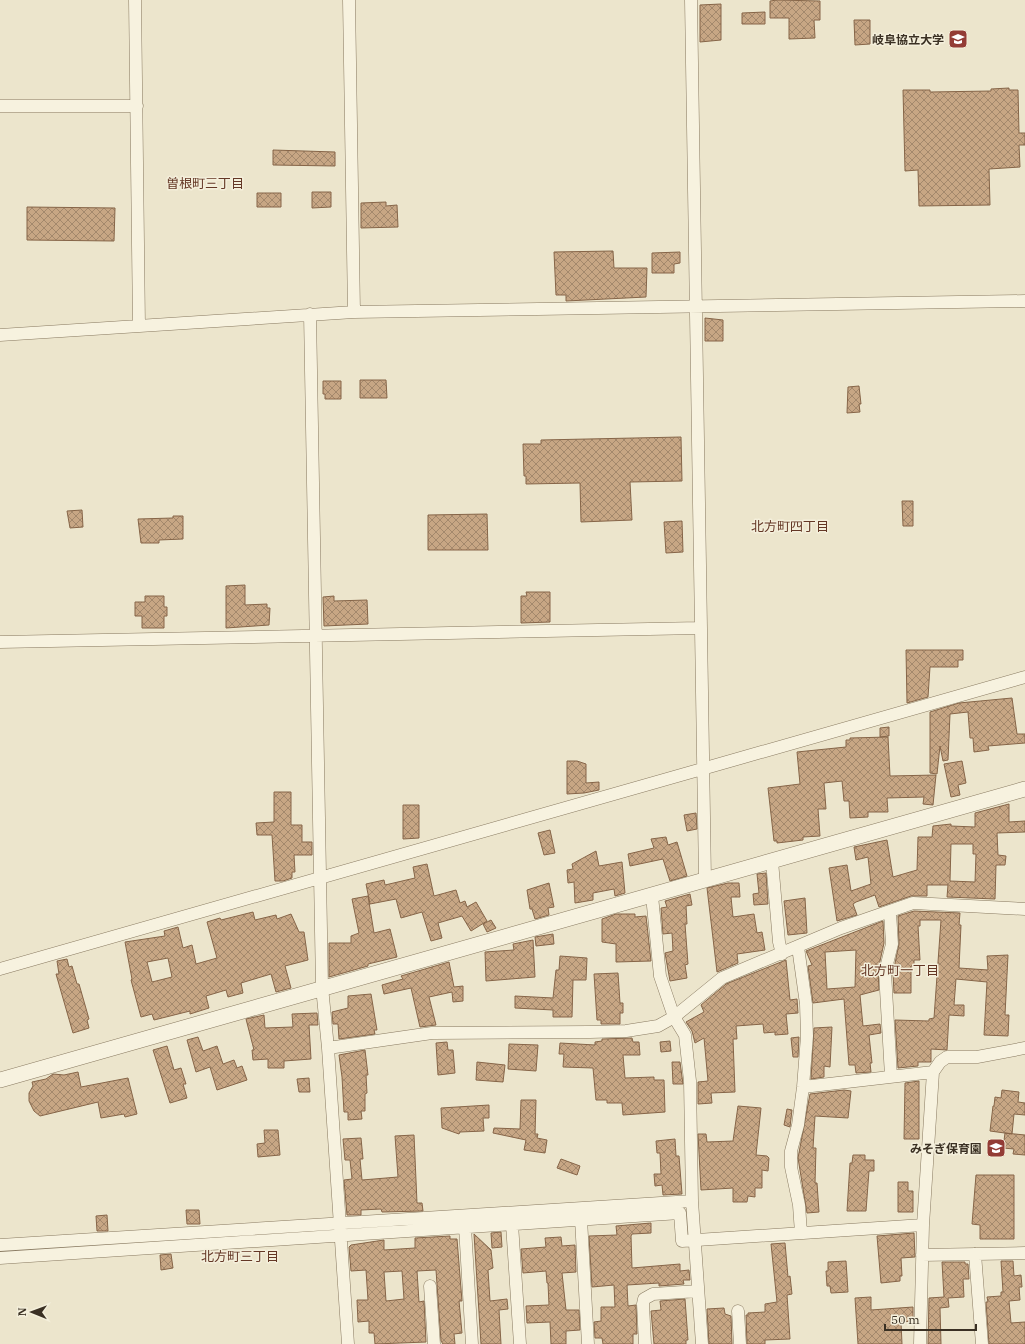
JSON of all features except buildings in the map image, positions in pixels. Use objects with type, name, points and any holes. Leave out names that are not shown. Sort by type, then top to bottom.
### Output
[{"type":"street","points":[[135,0],[138,326]]},
{"type":"street","points":[[349,0],[354,312]]},
{"type":"street","points":[[691,0],[705,880]]},
{"type":"street","points":[[0,106],[137,106]]},
{"type":"street","points":[[0,335],[354,312],[696,308],[1025,301]]},
{"type":"street","points":[[310,314],[317,635],[319,878],[322,988],[328,1048],[348,1344]]},
{"type":"street","points":[[0,642],[700,628]]},
{"type":"street","points":[[0,969],[1025,677]]},
{"type":"street","points":[[0,1080],[1025,789]]},
{"type":"street","points":[[772,861],[779,942],[782,954]]},
{"type":"street","points":[[652,896],[660,976],[674,1017],[685,1035],[690,1081],[692,1200],[702,1344]]},
{"type":"street","points":[[328,1048],[432,1033],[626,1031],[658,1026],[674,1017],[722,978],[842,928],[913,903],[1025,909]]},
{"type":"street","points":[[890,912],[892,944],[885,972],[891,1076]]},
{"type":"street","points":[[798,947],[806,1004],[807,1036],[803,1087],[798,1125],[791,1150],[791,1166],[799,1205],[801,1233]]},
{"type":"street","points":[[920,1344],[923,1225],[933,1072],[940,1062],[947,1057],[976,1057],[1025,1048]]},
{"type":"street","points":[[803,1087],[933,1072]]},
{"type":"street","points":[[0,1245],[159,1236],[692,1200]]},
{"type":"street","points":[[0,1258],[680,1213],[682,1241],[923,1225]]},
{"type":"street","points":[[581,1219],[588,1344]]},
{"type":"street","points":[[512,1224],[520,1344]]},
{"type":"street","points":[[465,1227],[472,1344]]},
{"type":"street","points":[[922,1255],[1025,1253]]},
{"type":"street","points":[[975,1254],[982,1344]]},
{"type":"street","points":[[430,1286],[434,1344]]},
{"type":"street","points":[[645,1344],[644,1299],[653,1294],[698,1291]]},
{"type":"street","points":[[738,1311],[740,1344]]},
{"type":"place","name":"岐阜協立大学","points":[[958,39]]},
{"type":"place","name":"みそぎ保育園","points":[[996,1148]]},
{"type":"district","name":"曽根町三丁目","points":[[205,183]]},
{"type":"district","name":"北方町四丁目","points":[[790,526]]},
{"type":"district","name":"北方町一丁目","points":[[900,970]]},
{"type":"district","name":"北方町三丁目","points":[[240,1256]]}]
